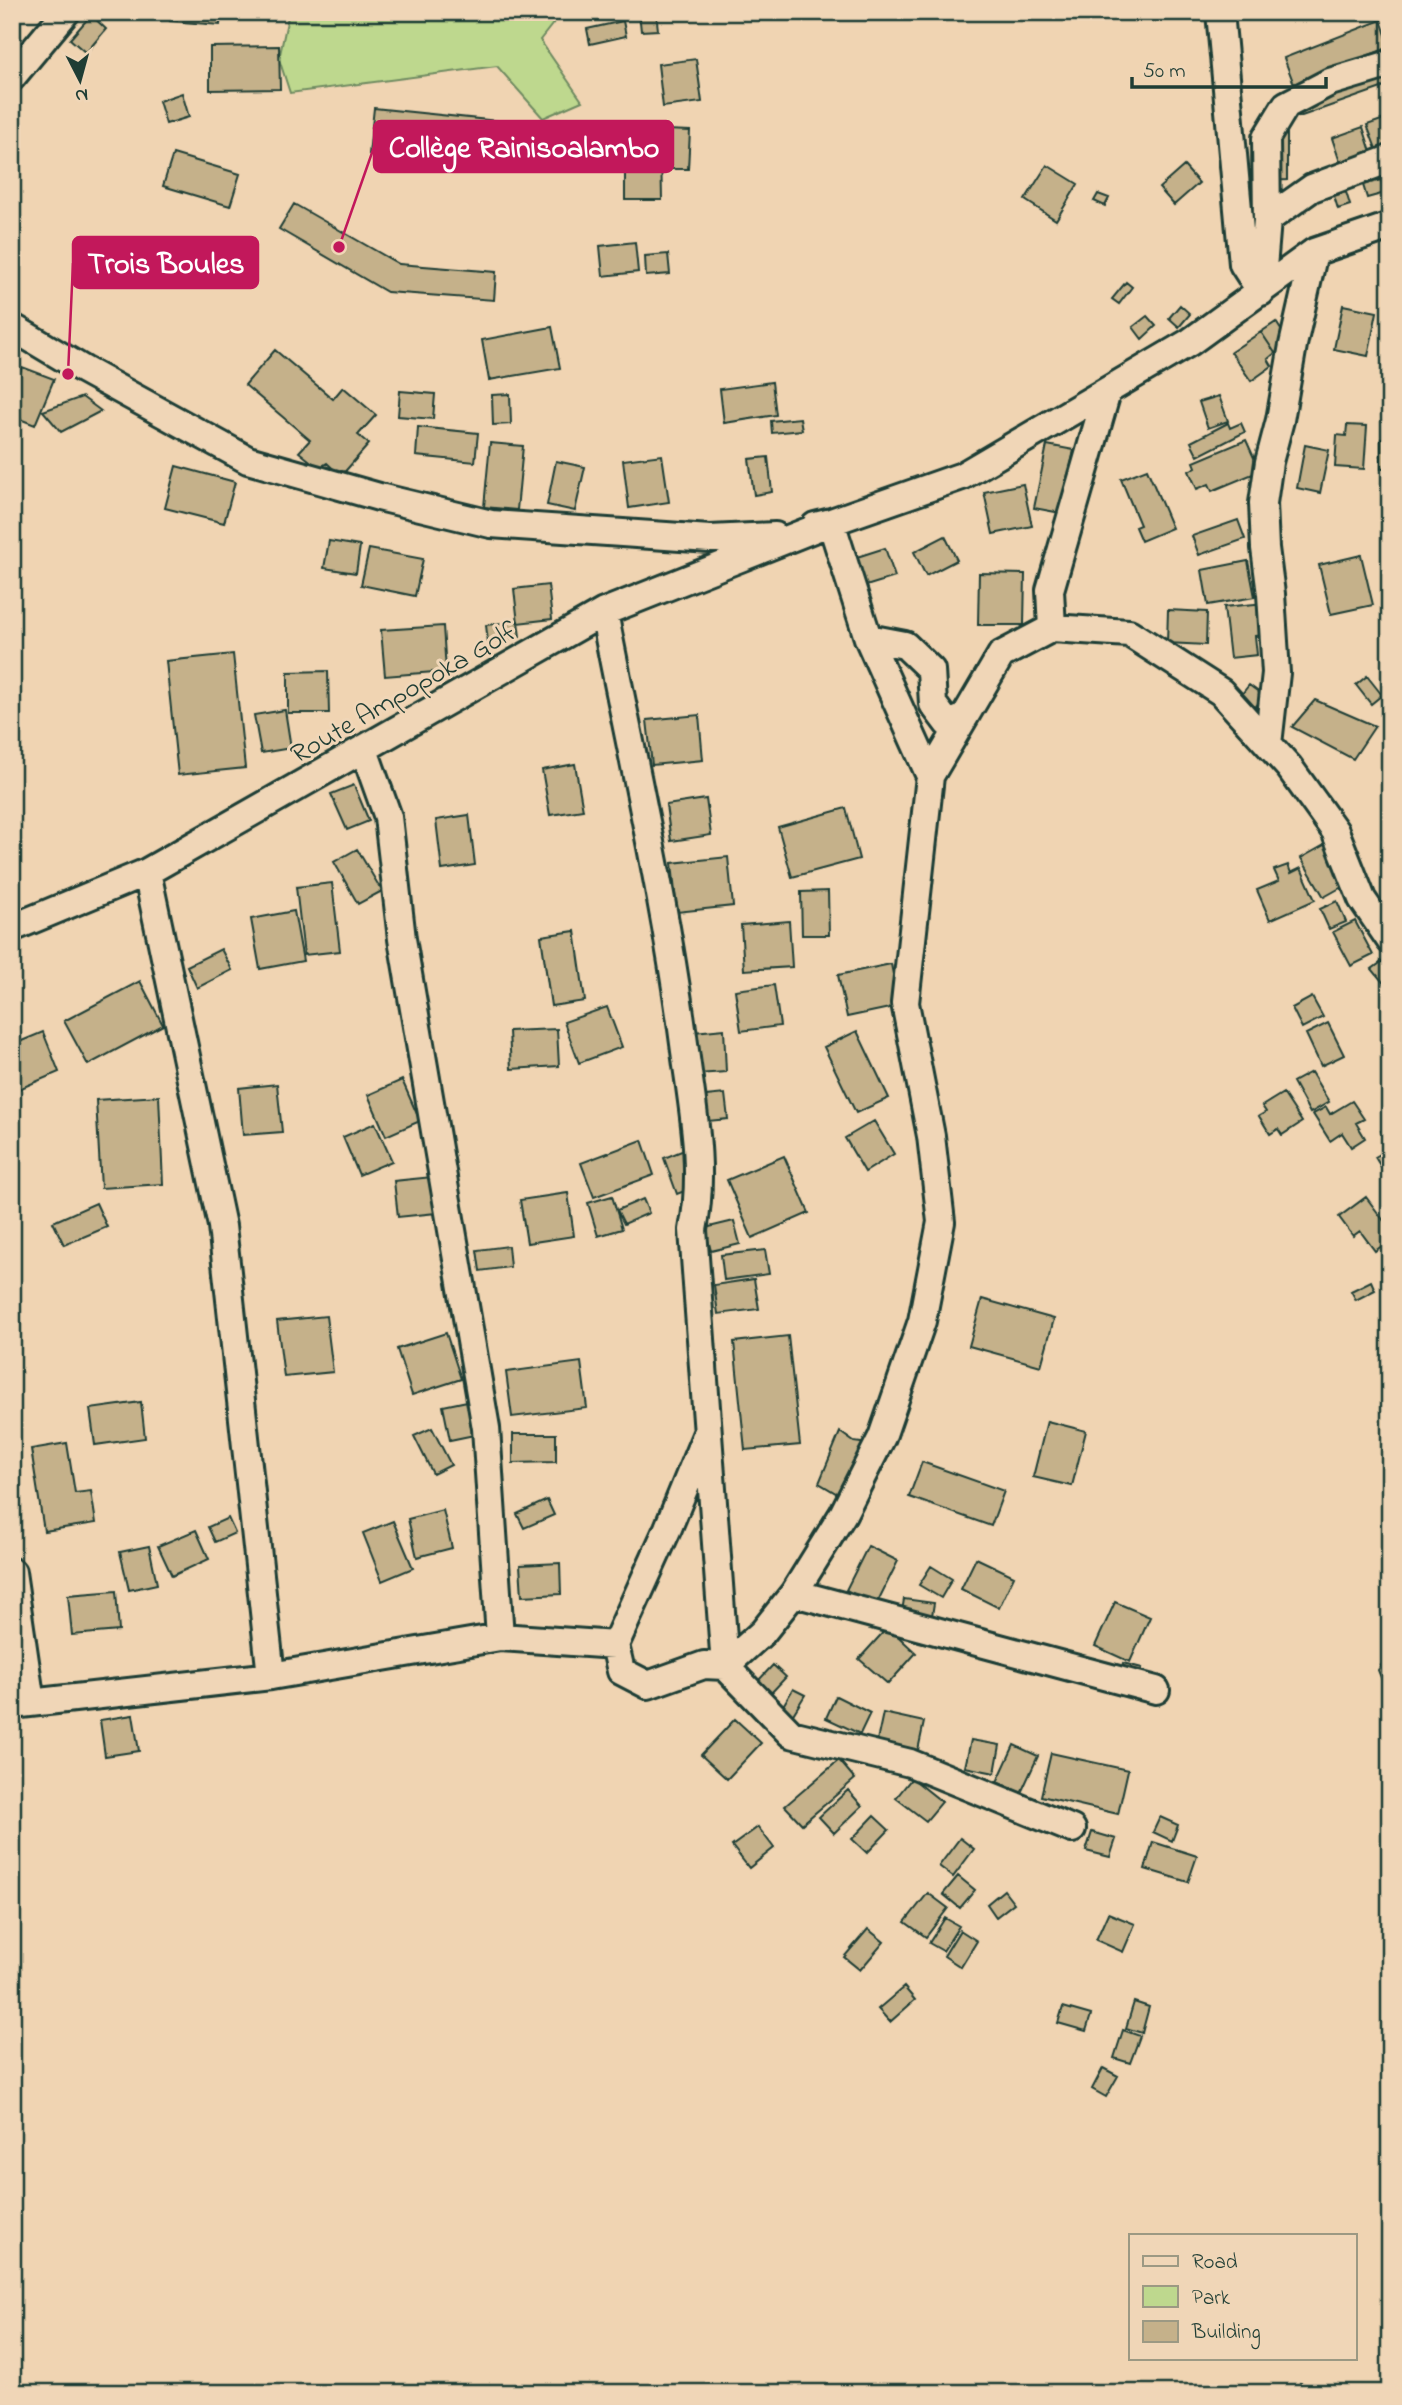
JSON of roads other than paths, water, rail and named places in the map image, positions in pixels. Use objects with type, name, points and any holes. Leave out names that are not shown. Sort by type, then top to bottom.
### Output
[{"type":"street","points":[[12,77],[66,12]]},
{"type":"street","points":[[1220,12],[1244,264],[1261,292]]},
{"type":"street","points":[[1261,292],[1267,220],[1266,138],[1286,105],[1330,82],[1390,64]]},
{"type":"street","points":[[1267,220],[1312,188],[1390,159]]},
{"type":"street","points":[[12,327],[248,460],[379,497],[491,524],[709,539],[767,538],[831,522],[962,475],[1189,342],[1314,252],[1390,226]]},
{"type":"street","points":[[1268,744],[1276,673],[1263,503],[1269,462],[1314,252]]},
{"type":"street","points":[[1052,628],[1050,590],[1107,392]]},
{"type":"street","points":[[831,522],[868,638],[930,776]]},
{"type":"street","name":"Route Ampopoka Golf","points":[[12,928],[147,872],[604,612],[831,522]]},
{"type":"street","points":[[604,612],[675,973],[699,1145],[699,1200],[693,1230],[725,1666],[792,1734],[922,1767],[1072,1829]]},
{"type":"street","points":[[707,1433],[615,1646],[621,1671],[648,1685],[704,1665],[725,1666],[763,1632],[794,1593],[843,1514],[882,1437],[922,1321],[941,1222],[931,1136],[905,1003],[930,776],[1001,655],[1052,628],[1129,633],[1221,692],[1289,767],[1335,831],[1362,899],[1390,940]]},
{"type":"street","points":[[868,638],[905,645],[931,670],[933,705],[948,724],[963,718]]},
{"type":"street","points":[[364,750],[388,817],[402,939],[486,1427],[500,1637]]},
{"type":"street","points":[[147,872],[222,1226],[271,1676]]},
{"type":"street","points":[[12,1572],[22,1704],[271,1676],[500,1637],[615,1646]]},
{"type":"street","points":[[794,1593],[1156,1690]]},
{"type":"place","name":"Collège Rainisoalambo","points":[[339,247]]},
{"type":"place","name":"Trois Boules","points":[[68,374]]}]
